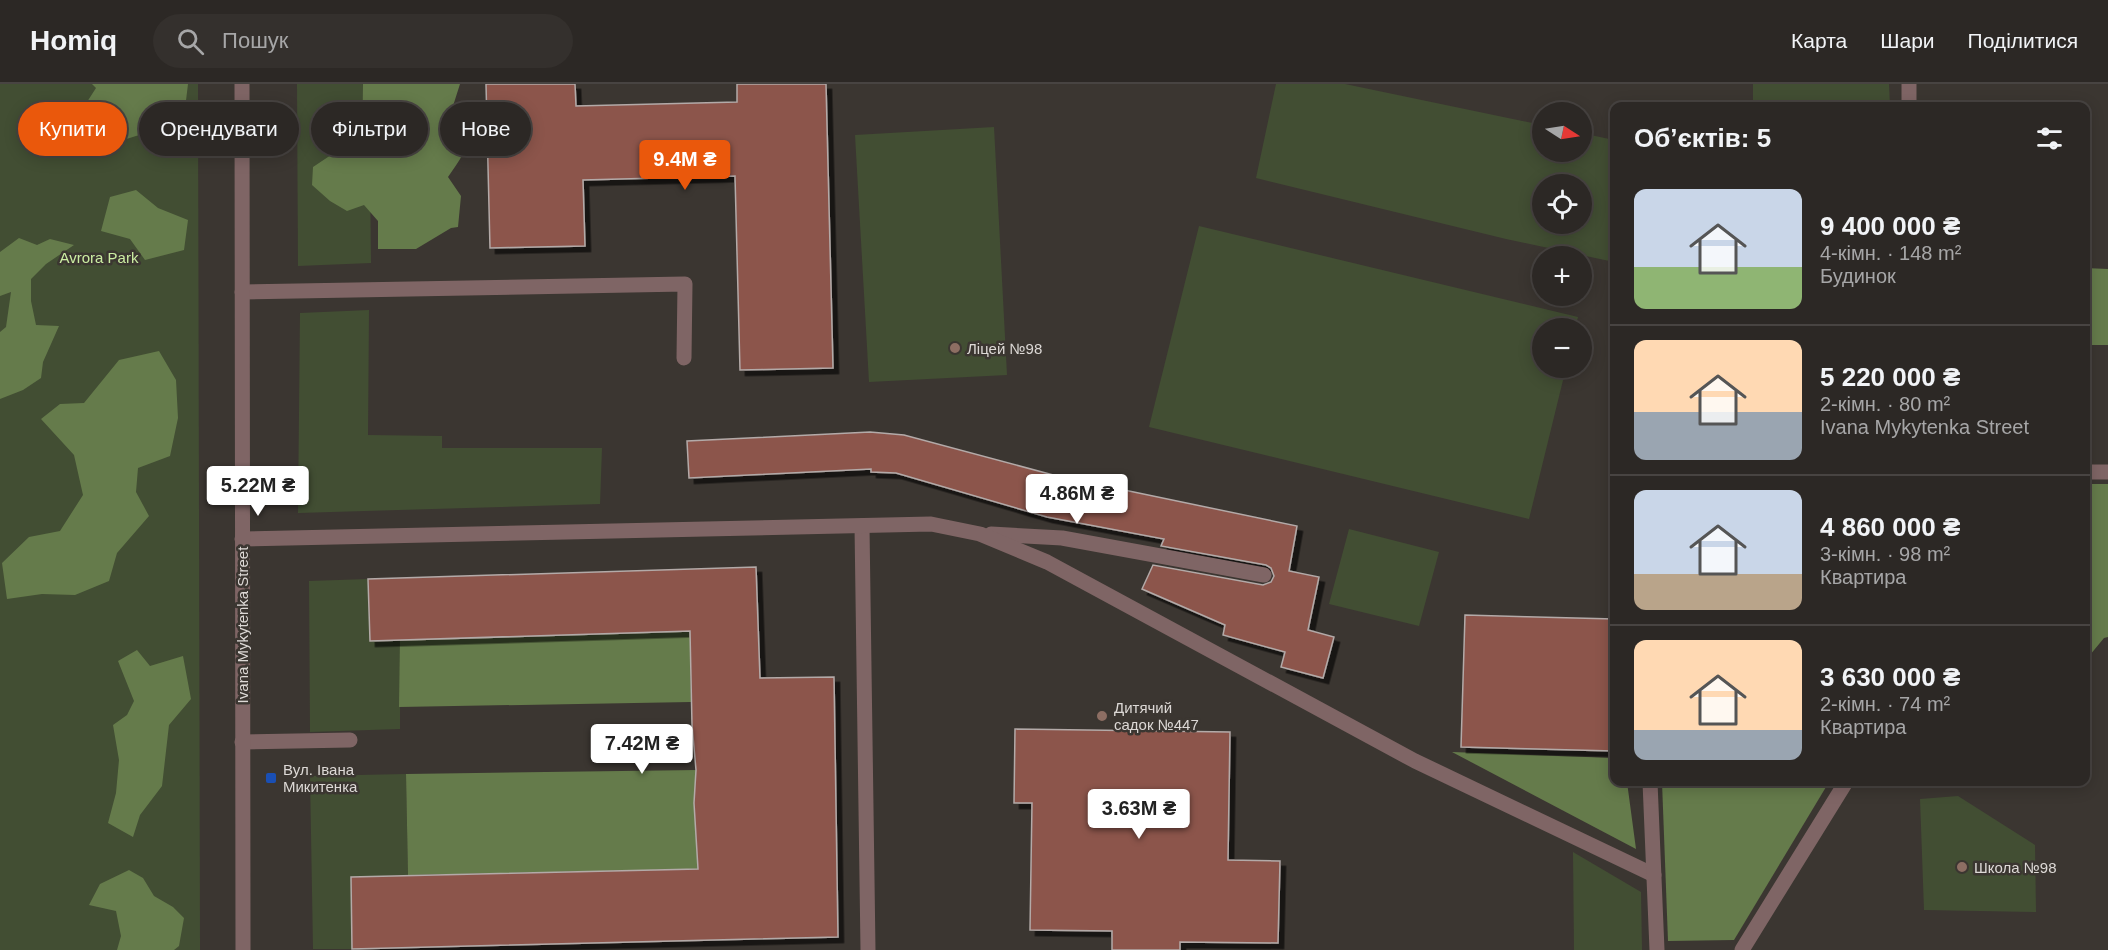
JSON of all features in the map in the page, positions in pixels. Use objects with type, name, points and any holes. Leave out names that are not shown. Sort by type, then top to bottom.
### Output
[{"type":"street","name":"Ivana Mykytenka Street","points":[[242,84],[243,950]]},
{"type":"street","points":[[1909,84],[1909,102]]},
{"type":"street","points":[[242,292],[685,284],[684,358]]},
{"type":"street","points":[[2090,472],[2108,471]]},
{"type":"street","points":[[242,539],[931,524],[980,534],[1047,562],[1415,761],[1654,875]]},
{"type":"street","points":[[862,526],[868,950]]},
{"type":"street","points":[[972,533],[1062,538],[1264,575]]},
{"type":"street","points":[[242,742],[350,740]]},
{"type":"street","points":[[1650,786],[1657,950]]},
{"type":"street","points":[[1742,950],[1844,786]]},
{"type":"green space","name":"Avrora Park","points":[[0,84],[198,84],[198,102],[139,102],[139,156],[198,156],[200,950],[0,950]]},
{"type":"green space","points":[[92,84],[188,84],[186,102],[139,102],[139,135],[127,139],[127,102],[87,102],[96,88]]},
{"type":"green space","points":[[297,84],[369,84],[369,102],[311,102],[311,156],[370,156],[371,263],[298,266],[299,102],[297,102]]},
{"type":"green space","points":[[363,84],[460,84],[454,102],[440,102],[440,156],[462,156],[448,177],[461,196],[458,227],[451,228],[416,249],[378,249],[378,221],[364,205],[347,211],[330,201],[312,185],[313,167],[330,156],[428,156],[428,102],[363,102]]},
{"type":"green space","points":[[1276,84],[1345,84],[1532,123],[1532,162],[1592,162],[1592,135],[1610,139],[1610,261],[1592,257],[1592,246],[1539,246],[1256,178]]},
{"type":"green space","points":[[1753,84],[1889,84],[1890,102],[1753,102]]},
{"type":"green space","points":[[994,127],[1007,375],[869,382],[855,135]]},
{"type":"green space","points":[[136,190],[158,208],[188,220],[184,250],[145,260],[130,239],[101,231],[110,197]]},
{"type":"green space","points":[[1199,226],[1578,317],[1532,318],[1532,378],[1564,378],[1529,519],[1149,427]]},
{"type":"green space","points":[[19,238],[37,245],[50,239],[74,245],[46,264],[31,279],[31,301],[36,325],[59,326],[43,362],[41,378],[23,390],[0,399],[0,332],[6,327],[11,292],[0,296],[0,252]]},
{"type":"green space","points":[[2090,268],[2108,269],[2108,345],[2090,345]]},
{"type":"green space","points":[[369,310],[368,435],[442,436],[442,448],[602,448],[600,504],[298,513],[300,313]]},
{"type":"green space","points":[[159,351],[176,380],[178,418],[170,456],[138,468],[136,492],[149,516],[117,553],[109,581],[75,595],[42,594],[7,599],[2,563],[29,537],[60,531],[83,495],[74,455],[41,419],[60,404],[84,403],[119,360]]},
{"type":"green space","points":[[2090,484],[2108,484],[2108,637],[2104,638],[2090,655]]},
{"type":"green space","points":[[1349,529],[1439,552],[1419,626],[1329,604]]},
{"type":"green space","points":[[368,579],[370,641],[400,639],[400,729],[310,732],[309,581]]},
{"type":"green space","points":[[690,631],[691,702],[399,707],[400,639]]},
{"type":"green space","points":[[137,650],[150,666],[183,656],[191,699],[169,725],[162,786],[140,815],[133,837],[108,823],[116,793],[119,760],[113,725],[127,715],[134,701],[118,661]]},
{"type":"green space","points":[[1452,752],[1610,758],[1610,786],[1628,786],[1636,849]]},
{"type":"green space","points":[[696,770],[698,869],[408,875],[406,774]]},
{"type":"green space","points":[[406,774],[408,875],[351,877],[352,949],[313,949],[310,776]]},
{"type":"green space","points":[[1662,786],[1827,786],[1734,940],[1668,941]]},
{"type":"green space","points":[[1958,796],[2035,845],[2036,912],[1924,910],[1920,799]]},
{"type":"green space","points":[[1573,852],[1641,892],[1642,950],[1574,950]]},
{"type":"green space","points":[[129,870],[143,878],[154,896],[173,907],[184,918],[179,946],[174,950],[117,950],[121,936],[116,911],[89,905],[100,884]]},
{"type":"building","points":[[486,84],[575,84],[576,106],[737,102],[737,84],[826,84],[833,368],[740,370],[735,176],[583,180],[585,246],[490,248],[488,156],[531,156],[531,102],[486,102]]},
{"type":"building","points":[[870,432],[904,435],[1057,476],[1297,526],[1289,571],[1319,577],[1308,630],[1334,637],[1323,678],[1281,667],[1285,652],[1223,635],[1225,625],[1142,589],[1153,565],[1263,585],[1271,582],[1274,576],[1271,568],[1266,565],[1161,546],[1164,539],[1047,517],[896,473],[871,472],[871,469],[689,478],[687,441]]},
{"type":"building","points":[[756,567],[760,678],[834,677],[838,937],[352,949],[351,877],[698,869],[690,631],[370,641],[368,579]]},
{"type":"building","points":[[1465,615],[1610,619],[1610,751],[1461,747]]},
{"type":"building","points":[[1015,729],[1230,732],[1228,860],[1280,861],[1278,943],[1180,942],[1180,950],[1112,950],[1112,931],[1030,930],[1032,803],[1014,803]]},
{"type":"place","name":"Ліцей №98","points":[[955,348]]},
{"type":"place","name":"Дитячий садок №447","points":[[1102,716]]},
{"type":"place","name":"Вул. Івана Микитенка","points":[[271,778]]},
{"type":"place","name":"Школа №98","points":[[1962,867]]}]
